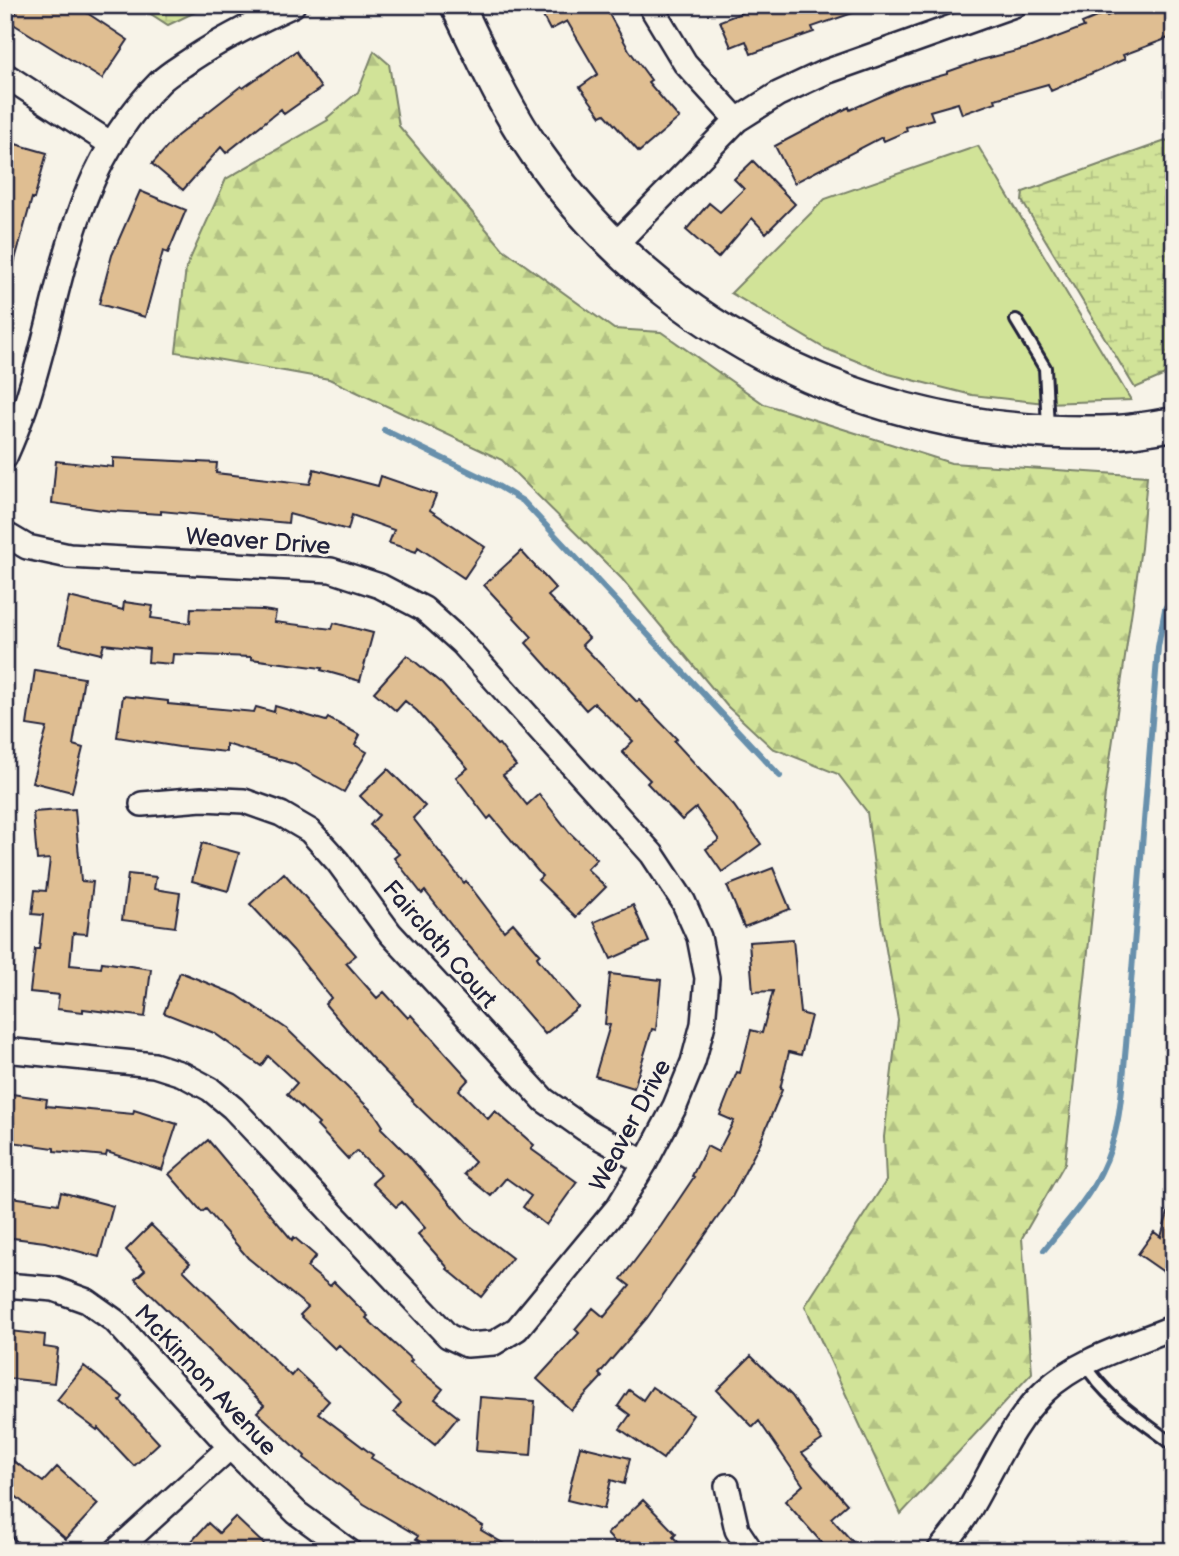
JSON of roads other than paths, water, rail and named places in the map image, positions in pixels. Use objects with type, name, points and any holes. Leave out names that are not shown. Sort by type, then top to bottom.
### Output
[{"type":"street","points":[[5,457],[25,407],[86,192],[111,144],[161,80],[243,29],[293,5]]},
{"type":"street","points":[[457,5],[507,109],[574,201],[615,245],[667,293],[724,332],[800,373],[871,401],[948,421],[1048,432],[1118,432],[1174,424]]},
{"type":"street","points":[[650,5],[685,63],[737,120]]},
{"type":"street","points":[[615,245],[737,120],[778,94],[823,73],[1014,5]]},
{"type":"street","points":[[5,75],[111,144]]},
{"type":"street","name":"Weaver Drive","points":[[5,534],[27,547],[69,556],[331,570],[380,586],[424,609],[462,643],[652,854],[683,901],[699,937],[707,978],[703,1024],[693,1062],[675,1106],[645,1163],[618,1207],[517,1329],[494,1343],[467,1345],[448,1336],[233,1108],[210,1089],[182,1074],[154,1066],[5,1050]]},
{"type":"street","name":"Faircloth Court","points":[[142,804],[202,799],[244,801],[281,814],[310,831],[338,862],[390,933],[544,1100],[585,1129],[645,1163]]},
{"type":"street","name":"McKinnon Avenue","points":[[5,1285],[54,1289],[87,1301],[115,1321],[230,1447],[297,1513],[349,1551]]},
{"type":"street","points":[[939,1551],[966,1515],[1018,1423],[1045,1391],[1085,1364],[1174,1327]]},
{"type":"street","points":[[116,1551],[230,1447]]},
{"type":"street","points":[[727,1486],[737,1530],[751,1551]]},
{"type":"lane","points":[[1016,320],[1045,368],[1048,432]]},
{"type":"lane","points":[[1085,1364],[1097,1384],[1109,1396],[1174,1445]]},
{"type":"waterway","points":[[384,430],[491,482],[523,501],[780,776]]},
{"type":"waterway","points":[[1044,1250],[1095,1183],[1108,1157],[1117,1126],[1122,1093],[1158,647],[1165,609],[1174,592]]}]
